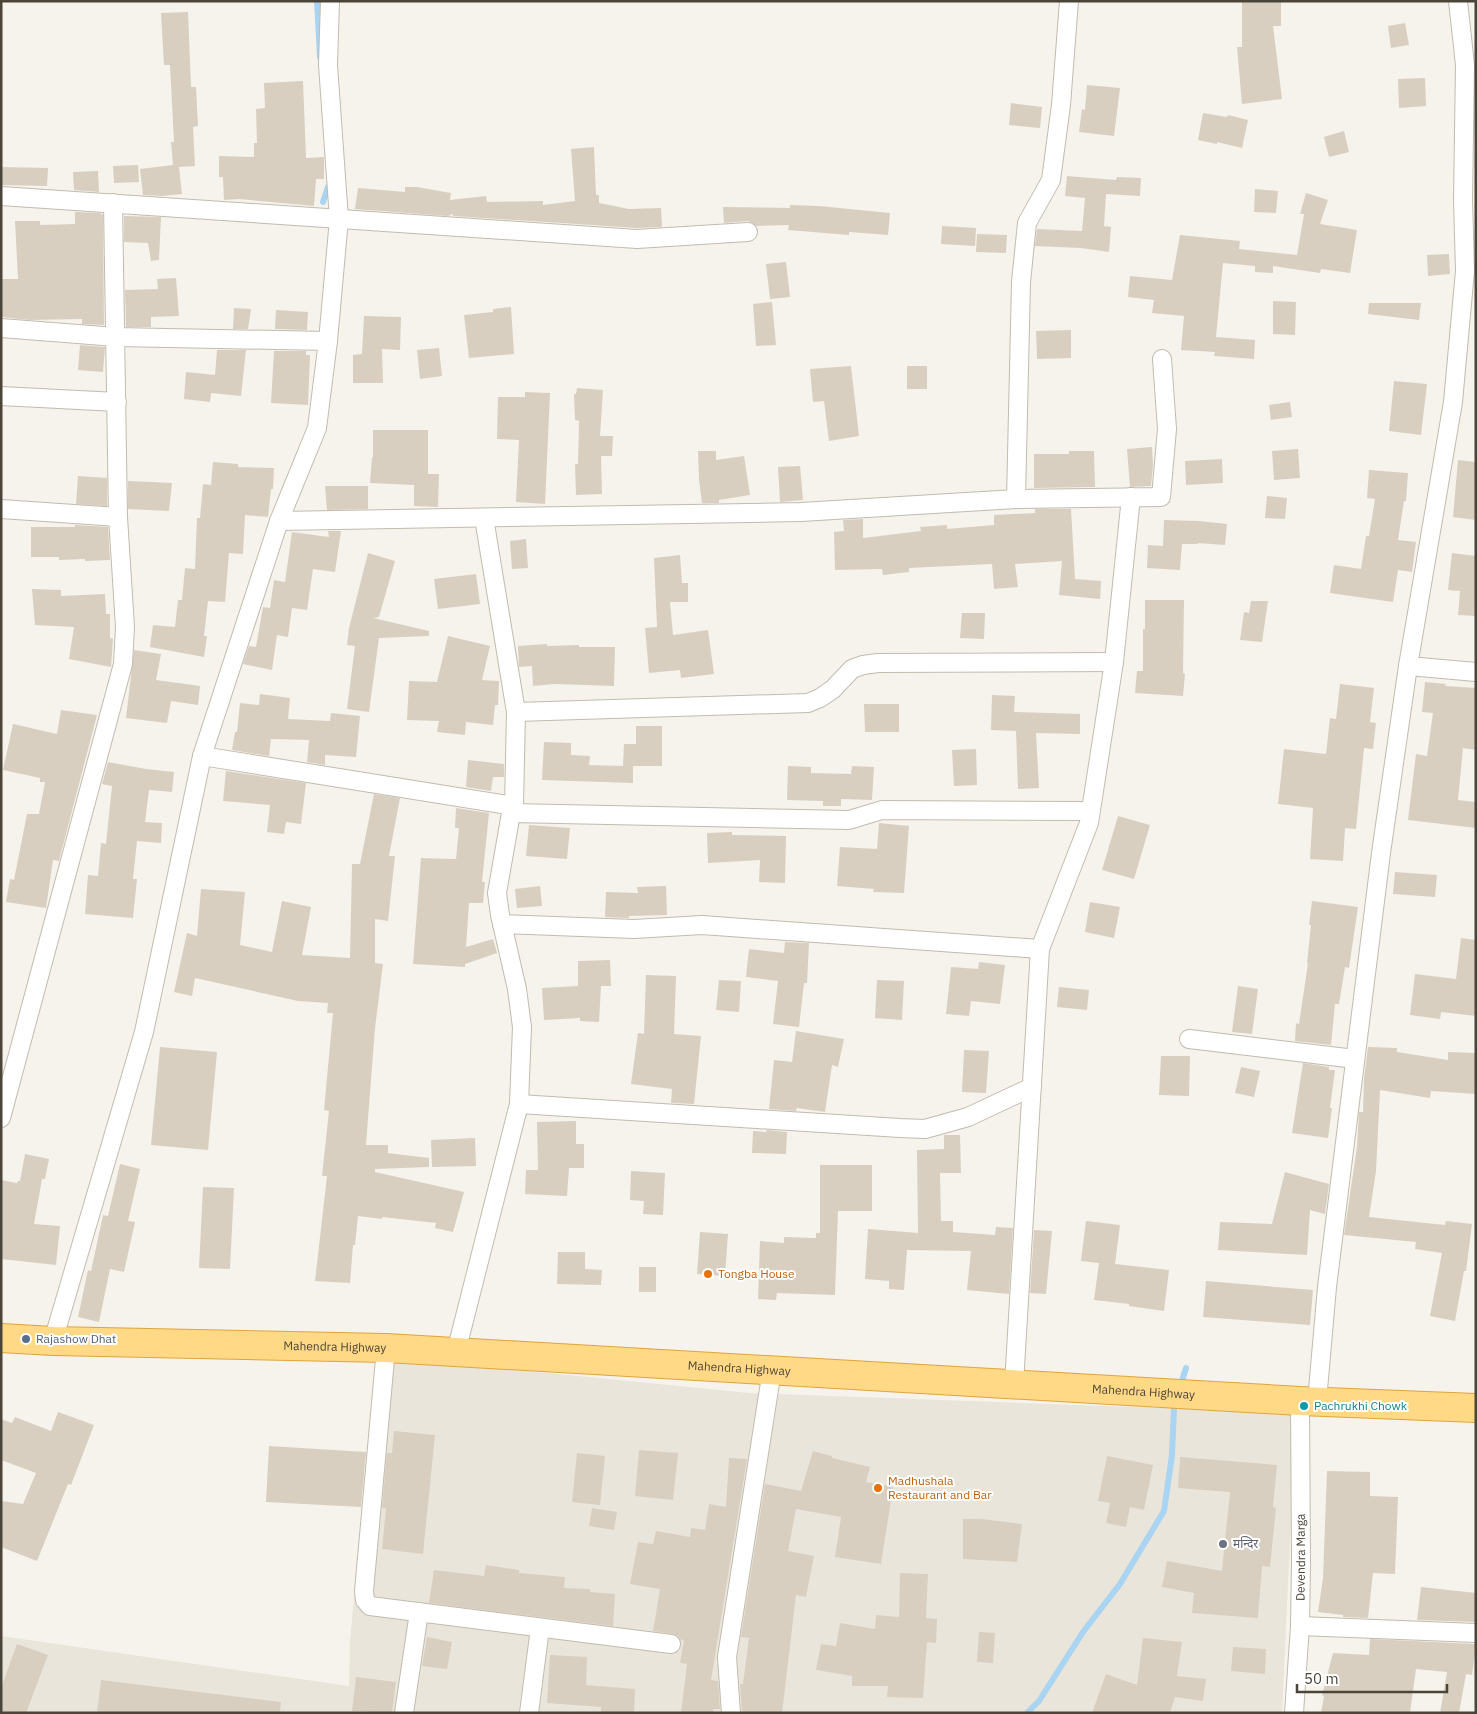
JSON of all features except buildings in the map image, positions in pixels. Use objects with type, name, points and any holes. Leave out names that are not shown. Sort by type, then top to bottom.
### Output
[{"type":"highway","name":"Mahendra Highway","points":[[1,1338],[53,1341],[386,1348],[1308,1401],[1476,1408]]},
{"type":"street","points":[[53,1341],[144,1032],[202,756],[279,521],[317,428],[322,400],[339,219],[328,65],[330,1]]},
{"type":"street","points":[[1016,499],[1021,282],[1027,223],[1051,180],[1061,105],[1069,1]]},
{"type":"street","name":"Devendra Marga","points":[[1294,1713],[1300,1626],[1308,1401],[1327,1287],[1381,853],[1408,666],[1453,402],[1470,271],[1463,200],[1464,65],[1458,1]]},
{"type":"street","points":[[1,196],[637,239],[748,232]]},
{"type":"street","points":[[1,1118],[123,664],[125,627],[118,517],[114,203]]},
{"type":"street","points":[[1,328],[116,337],[328,341]]},
{"type":"street","points":[[279,521],[801,512],[1016,499],[1160,497],[1167,429],[1162,358]]},
{"type":"street","points":[[1,396],[117,402]]},
{"type":"street","points":[[1014,1384],[1040,949],[1089,822],[1114,662],[1131,497]]},
{"type":"street","points":[[1,509],[118,517]]},
{"type":"street","points":[[456,1352],[519,1104],[522,1027],[517,989],[502,924],[498,893],[512,809],[516,712],[484,518]]},
{"type":"street","points":[[516,712],[808,703],[820,698],[833,689],[852,669],[878,663],[1114,662]]},
{"type":"street","points":[[1408,666],[1476,672]]},
{"type":"street","points":[[202,756],[512,809],[849,820],[882,810],[1090,811]]},
{"type":"street","points":[[502,924],[634,929],[702,925],[1040,949]]},
{"type":"street","points":[[1189,1040],[1355,1059]]},
{"type":"street","points":[[519,1104],[925,1129],[968,1117],[1032,1087]]},
{"type":"street","points":[[386,1348],[364,1591],[365,1600],[370,1606],[671,1644]]},
{"type":"street","points":[[731,1713],[727,1657],[772,1370]]},
{"type":"street","points":[[404,1713],[418,1612]]},
{"type":"street","points":[[1300,1626],[1476,1633]]},
{"type":"street","points":[[529,1713],[540,1628]]},
{"type":"shaded area","points":[[376,1356],[749,1393],[1296,1413],[1282,1713],[1,1713],[1,1636],[349,1686],[350,1642]]},
{"type":"waterway","points":[[317,1],[320,57]]},
{"type":"waterway","points":[[323,202],[328,187]]},
{"type":"waterway","points":[[1180,1387],[1186,1368]]},
{"type":"waterway","points":[[1027,1713],[1039,1701],[1083,1632],[1120,1584],[1164,1511],[1172,1455],[1176,1400]]},
{"type":"place","name":"Tongba House","points":[[708,1274]]},
{"type":"place","name":"Rajashow Dhat","points":[[26,1339]]},
{"type":"place","name":"Pachrukhi Chowk","points":[[1304,1406]]},
{"type":"place","name":"Madhushala Restaurant and Bar","points":[[878,1488]]},
{"type":"place","name":"मन्दिर","points":[[1223,1544]]}]
